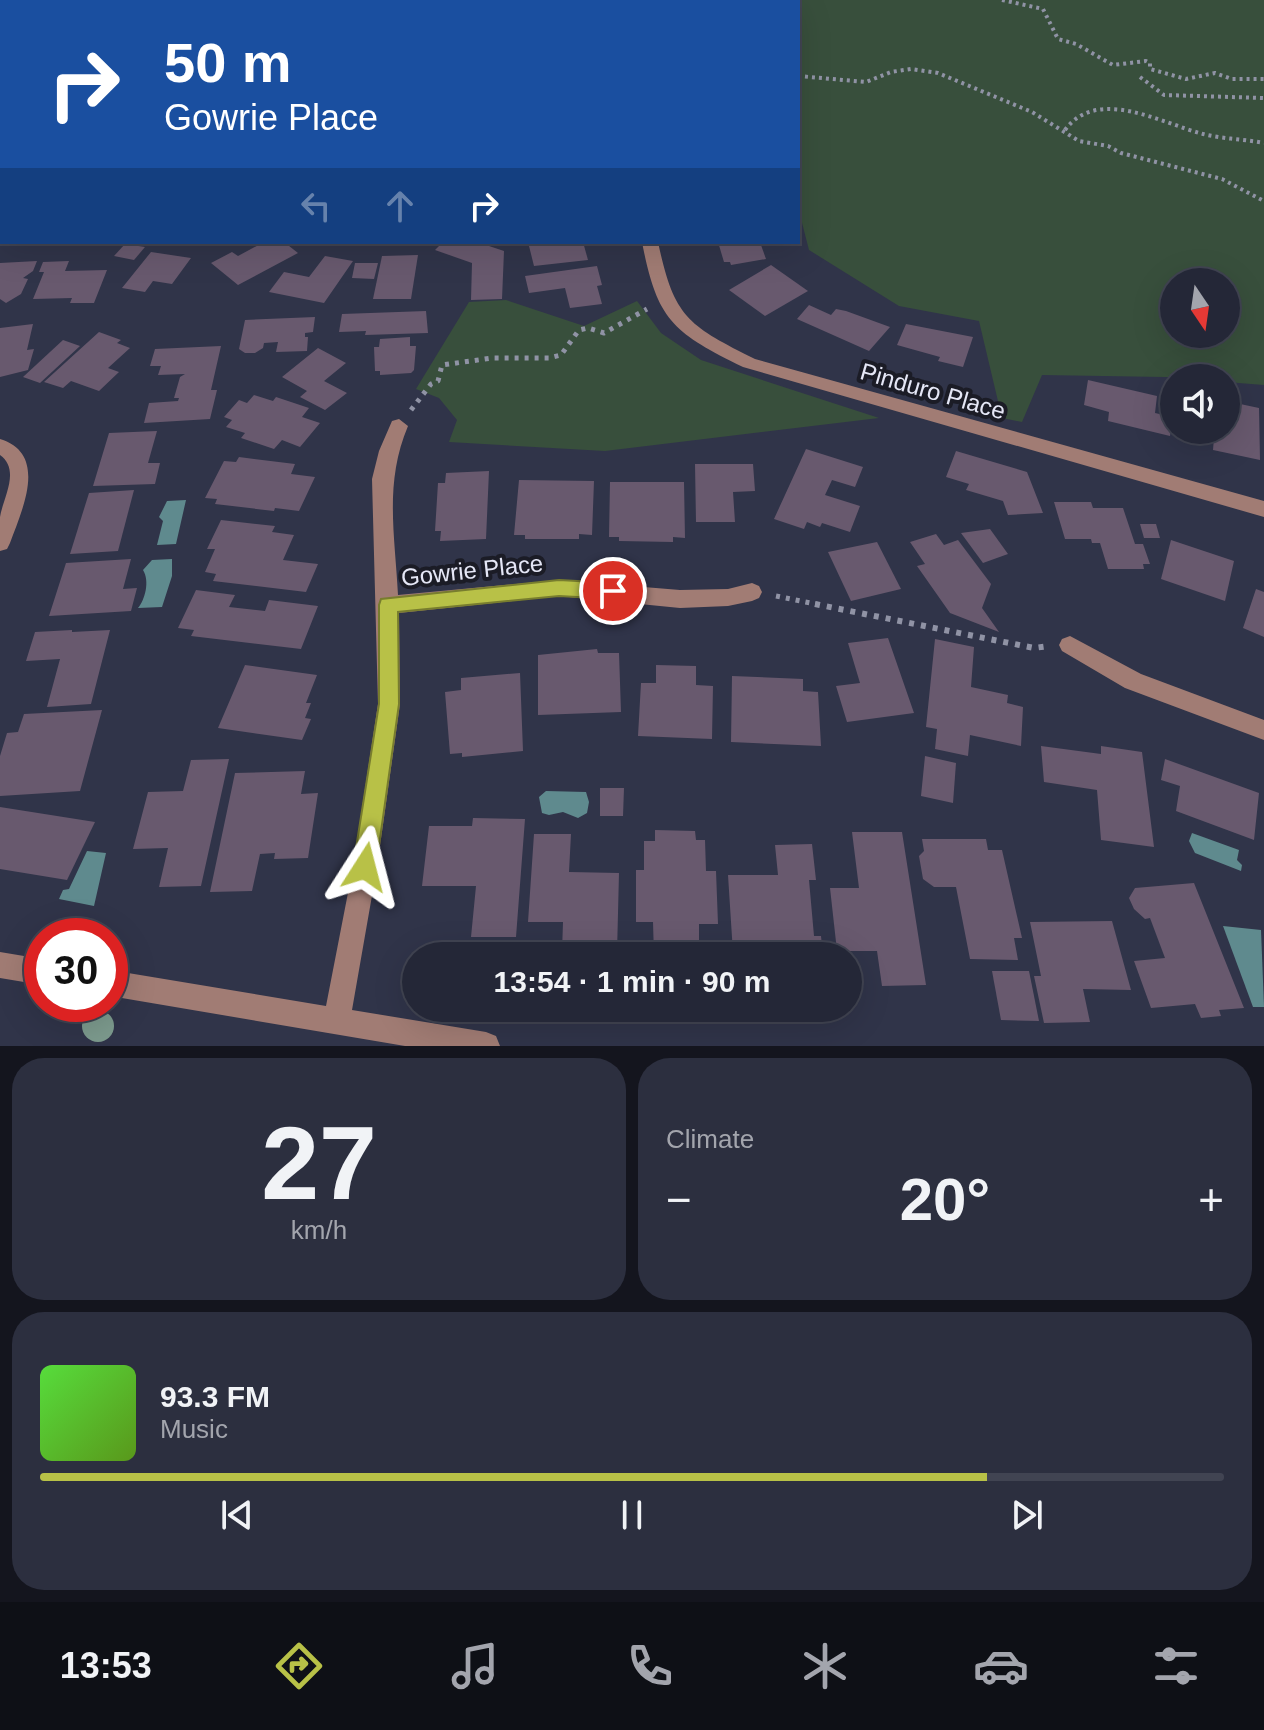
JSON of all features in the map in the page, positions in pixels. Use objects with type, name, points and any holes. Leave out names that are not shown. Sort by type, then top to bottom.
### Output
[{"type":"street","name":"Pinduro Place","points":[[650,244],[659,289],[687,326],[708,342],[749,363],[1264,509]]},
{"type":"street","points":[[336,1021],[365,867],[389,704],[382,479],[388,451],[399,426]]},
{"type":"street","points":[[0,446],[18,463],[19,484],[0,543]]},
{"type":"street","name":"Gowrie Place","points":[[388,605],[559,588],[700,601],[726,599],[752,592]]},
{"type":"street","points":[[1070,645],[1133,681],[1264,730]]},
{"type":"street","points":[[0,965],[24,969]]},
{"type":"street","points":[[128,986],[486,1046]]},
{"type":"path","points":[[1002,0],[1043,9],[1058,39],[1076,44],[1113,65],[1146,61],[1150,63],[1150,69],[1179,78],[1215,73],[1232,79],[1264,79]]},
{"type":"path","points":[[800,76],[866,82],[891,72],[911,69],[938,73],[970,84],[1065,130],[1079,141],[1108,146],[1121,153],[1222,179],[1264,201]]},
{"type":"path","points":[[1140,77],[1164,95],[1264,98]]},
{"type":"path","points":[[1065,130],[1071,119],[1110,108],[1198,133],[1264,143]]},
{"type":"path","points":[[399,426],[431,384],[438,381],[442,365],[492,358],[549,358],[561,355],[579,330],[588,328],[604,333],[665,299]]},
{"type":"path","points":[[752,592],[1034,648],[1070,645]]},
{"type":"shaded area","points":[[800,0],[1264,0],[1264,385],[1240,383],[1240,364],[1160,364],[1160,377],[1042,375],[1022,422],[1002,418],[979,321],[899,306],[809,250],[800,215]]},
{"type":"shaded area","points":[[506,300],[584,326],[637,301],[661,333],[701,360],[879,418],[605,451],[449,442],[457,420],[439,398],[416,389],[469,302]]},
{"type":"shaded area","points":[[186,500],[176,544],[157,545],[163,521],[159,517],[167,501]]},
{"type":"shaded area","points":[[172,559],[172,576],[162,607],[138,608],[146,590],[143,570],[152,560]]},
{"type":"shaded area","points":[[546,791],[586,792],[589,802],[587,813],[578,818],[563,812],[542,813],[539,797]]},
{"type":"shaded area","points":[[1192,833],[1239,850],[1237,860],[1242,865],[1241,871],[1195,853],[1189,841]]},
{"type":"shaded area","points":[[87,851],[106,853],[94,906],[59,899],[63,890],[69,889]]},
{"type":"shaded area","points":[[1223,926],[1261,930],[1264,1007],[1253,1007]]},
{"type":"building","points":[[125,244],[145,247],[134,260],[114,256]]},
{"type":"building","points":[[260,244],[287,244],[298,253],[238,285],[211,263],[232,252],[238,256]]},
{"type":"building","points":[[441,244],[483,244],[504,251],[502,299],[471,300],[472,263],[435,250]]},
{"type":"building","points":[[528,244],[584,244],[588,260],[534,266]]},
{"type":"building","points":[[719,244],[767,244],[761,245],[766,259],[731,265],[724,262]]},
{"type":"building","points":[[151,252],[191,258],[172,284],[153,281],[145,292],[122,288]]},
{"type":"building","points":[[418,255],[411,299],[373,299],[382,256]]},
{"type":"building","points":[[325,256],[353,261],[324,303],[269,292],[284,272],[309,277]]},
{"type":"building","points":[[37,261],[33,271],[23,278],[28,279],[21,294],[6,303],[0,299],[0,263]]},
{"type":"building","points":[[69,261],[65,271],[107,270],[94,303],[70,303],[72,298],[33,299],[44,272],[39,272],[43,262]]},
{"type":"building","points":[[355,263],[378,263],[374,279],[352,278]]},
{"type":"building","points":[[771,265],[808,291],[765,316],[729,290]]},
{"type":"building","points":[[597,266],[602,285],[597,286],[602,304],[570,308],[565,288],[529,293],[525,276]]},
{"type":"building","points":[[809,305],[831,315],[836,309],[846,311],[890,327],[869,351],[797,319]]},
{"type":"building","points":[[426,311],[428,333],[365,335],[366,331],[339,332],[342,314]]},
{"type":"building","points":[[315,317],[313,332],[305,333],[308,337],[307,351],[276,352],[278,342],[264,343],[263,348],[255,353],[245,353],[239,349],[245,320]]},
{"type":"building","points":[[33,324],[27,350],[34,349],[28,370],[0,377],[0,328]]},
{"type":"building","points":[[906,324],[973,337],[963,367],[897,345]]},
{"type":"building","points":[[99,332],[121,340],[117,343],[130,348],[108,368],[119,372],[99,391],[71,381],[63,388],[44,382]]},
{"type":"building","points":[[410,337],[410,346],[416,346],[414,370],[411,373],[380,375],[380,371],[375,371],[374,347],[379,347],[380,339]]},
{"type":"building","points":[[63,340],[80,346],[40,383],[23,377]]},
{"type":"building","points":[[221,346],[211,390],[217,390],[210,419],[144,423],[149,403],[178,401],[179,398],[174,398],[180,377],[185,374],[158,375],[161,366],[150,366],[155,349]]},
{"type":"building","points":[[318,348],[346,363],[324,381],[347,393],[325,410],[300,397],[307,391],[282,377]]},
{"type":"building","points":[[1088,380],[1157,396],[1155,413],[1160,414],[1160,434],[1108,421],[1109,412],[1084,405]]},
{"type":"building","points":[[254,395],[273,401],[276,397],[309,408],[302,417],[320,423],[300,447],[282,440],[274,449],[241,438],[245,433],[226,427],[232,420],[224,417],[239,400],[247,403]]},
{"type":"building","points":[[1240,404],[1259,408],[1260,460],[1213,450],[1214,444],[1240,444]]},
{"type":"building","points":[[157,431],[148,463],[160,463],[155,484],[93,486],[109,433]]},
{"type":"building","points":[[806,449],[863,467],[855,487],[832,480],[825,495],[860,506],[850,532],[822,523],[820,527],[807,522],[804,529],[774,519]]},
{"type":"building","points":[[956,451],[1027,472],[1043,513],[1008,515],[1003,501],[966,490],[969,484],[946,477]]},
{"type":"building","points":[[239,457],[295,464],[291,474],[315,477],[299,511],[215,504],[217,499],[205,498],[224,461],[236,462]]},
{"type":"building","points":[[695,464],[753,464],[755,491],[733,492],[735,522],[696,522]]},
{"type":"building","points":[[489,471],[486,539],[440,541],[441,531],[435,531],[438,483],[445,483],[446,473]]},
{"type":"building","points":[[519,480],[594,481],[592,535],[579,534],[579,539],[525,539],[525,535],[514,535]]},
{"type":"building","points":[[610,482],[684,482],[685,538],[673,537],[673,542],[619,541],[619,537],[609,537]]},
{"type":"building","points":[[134,490],[118,551],[70,554],[89,493]]},
{"type":"building","points":[[1054,502],[1091,502],[1093,508],[1123,508],[1135,544],[1143,544],[1150,564],[1143,564],[1144,569],[1108,569],[1100,543],[1092,543],[1091,539],[1065,539]]},
{"type":"building","points":[[221,520],[275,526],[272,532],[294,535],[283,560],[318,564],[306,592],[213,581],[216,574],[205,572],[215,549],[207,549]]},
{"type":"building","points":[[1140,524],[1156,524],[1160,538],[1144,538]]},
{"type":"building","points":[[990,529],[1008,554],[983,563],[961,533]]},
{"type":"building","points":[[936,534],[944,545],[958,540],[991,584],[982,608],[999,632],[950,613],[917,566],[925,564],[910,542]]},
{"type":"building","points":[[1171,540],[1234,561],[1225,601],[1161,579]]},
{"type":"building","points":[[877,542],[901,589],[851,601],[828,552]]},
{"type":"building","points":[[131,559],[123,589],[137,588],[131,611],[49,616],[66,563]]},
{"type":"building","points":[[1256,589],[1264,592],[1264,637],[1243,628]]},
{"type":"building","points":[[196,590],[235,595],[229,607],[265,611],[269,600],[318,606],[301,649],[191,636],[194,630],[178,628]]},
{"type":"building","points":[[110,630],[91,704],[47,707],[60,659],[26,661],[35,632]]},
{"type":"building","points":[[888,638],[914,713],[847,722],[836,686],[860,683],[848,643]]},
{"type":"building","points":[[935,639],[974,647],[971,687],[1008,695],[1007,703],[1023,707],[1021,746],[970,735],[968,756],[935,749],[937,729],[926,727]]},
{"type":"building","points":[[597,649],[598,653],[619,653],[621,712],[538,715],[538,655]]},
{"type":"building","points":[[245,665],[317,675],[306,703],[311,703],[305,718],[311,719],[302,740],[218,728]]},
{"type":"building","points":[[656,665],[696,666],[696,685],[713,686],[712,739],[638,736],[641,683],[656,683]]},
{"type":"building","points":[[520,673],[523,751],[462,757],[462,753],[450,754],[445,692],[461,690],[461,678]]},
{"type":"building","points":[[732,676],[803,679],[803,691],[818,692],[821,746],[731,742]]},
{"type":"building","points":[[102,710],[80,791],[0,796],[0,756],[7,733],[18,732],[24,714]]},
{"type":"building","points":[[1041,746],[1101,754],[1101,746],[1142,752],[1154,847],[1101,840],[1097,790],[1044,782]]},
{"type":"building","points":[[925,756],[956,763],[953,803],[921,796]]},
{"type":"building","points":[[229,759],[201,886],[159,887],[168,848],[133,849],[148,792],[183,791],[191,760]]},
{"type":"building","points":[[1165,759],[1259,793],[1254,840],[1176,811],[1180,786],[1161,780]]},
{"type":"building","points":[[305,771],[301,794],[318,793],[308,858],[274,859],[275,853],[260,854],[252,891],[210,892],[235,773]]},
{"type":"building","points":[[600,788],[624,788],[623,816],[600,816]]},
{"type":"building","points":[[0,807],[95,822],[67,880],[0,869]]},
{"type":"building","points":[[473,818],[525,819],[516,937],[471,937],[476,886],[422,886],[429,826],[472,826]]},
{"type":"building","points":[[655,830],[695,831],[696,840],[705,840],[706,871],[716,871],[718,924],[699,924],[699,942],[654,942],[653,922],[636,922],[636,870],[644,870],[644,841],[655,841]]},
{"type":"building","points":[[852,832],[902,832],[926,985],[882,986],[877,951],[862,951],[862,942],[836,942],[830,888],[859,888]]},
{"type":"building","points":[[534,834],[571,834],[569,872],[619,873],[617,942],[562,942],[563,922],[528,922]]},
{"type":"building","points":[[922,839],[986,839],[988,850],[1002,850],[1022,938],[1014,938],[1018,960],[970,959],[956,887],[934,887],[923,879],[919,856],[924,851]]},
{"type":"building","points":[[812,844],[816,880],[809,880],[814,936],[821,936],[822,942],[732,942],[728,875],[778,875],[775,845]]},
{"type":"building","points":[[1194,883],[1244,1008],[1219,1010],[1221,1016],[1201,1018],[1195,1004],[1151,1008],[1134,961],[1165,958],[1150,918],[1145,919],[1134,909],[1129,898],[1135,888]]},
{"type":"building","points":[[1112,921],[1131,990],[1083,989],[1090,1022],[1044,1023],[1034,976],[1041,976],[1030,922]]},
{"type":"building","points":[[992,971],[1029,971],[1039,1021],[1001,1020]]},
{"type":"route","points":[[365,867],[389,704],[388,605],[559,588],[613,591]]}]
